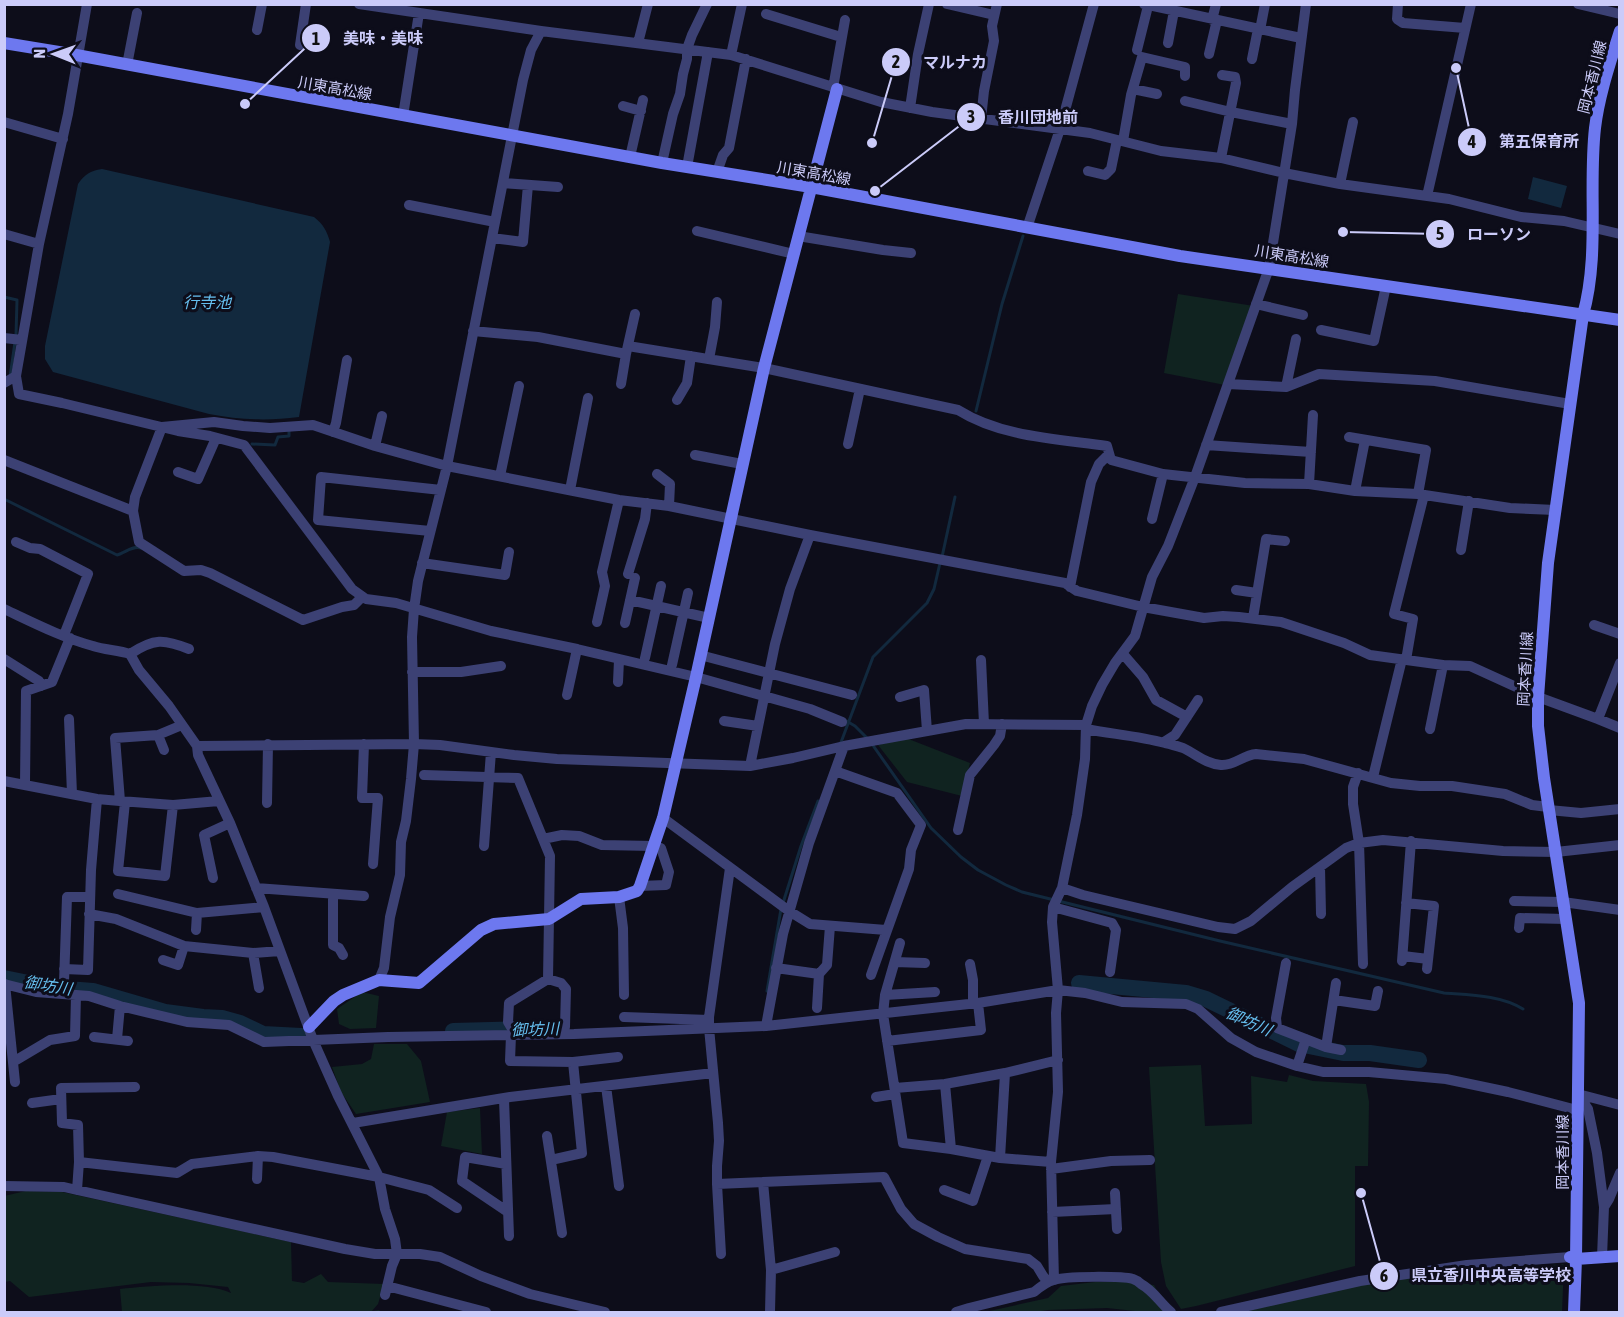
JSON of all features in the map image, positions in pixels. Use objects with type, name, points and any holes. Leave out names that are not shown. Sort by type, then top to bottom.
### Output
[{"type":"main road","name":"岡本香川線","points":[[1574,1312],[1573,1258],[1579,1003],[1540,744],[1538,697],[1548,563],[1582,315],[1587,298],[1594,227],[1595,128],[1601,90],[1620,31]]},
{"type":"main road","name":"川東高松線","points":[[4,44],[77,55],[513,136],[811,187],[1180,255],[1620,320]]},
{"type":"main road","points":[[309,1027],[334,1001],[379,980],[419,983],[481,930],[494,924],[549,919],[581,899],[619,897],[637,891],[640,886],[663,818],[764,368],[835,88]]},
{"type":"main road","points":[[1573,1258],[1620,1256]]},
{"type":"street","points":[[87,4],[63,139],[14,339],[10,379],[19,394],[244,445],[352,589],[366,599],[396,603],[491,631],[696,678],[810,709],[842,722]]},
{"type":"street","points":[[257,30],[262,4]]},
{"type":"street","points":[[300,45],[306,4]]},
{"type":"street","points":[[359,4],[541,31],[731,55],[881,102],[910,108],[1090,133],[1161,151],[1221,158],[1340,184],[1449,198],[1521,217],[1563,221],[1620,234]]},
{"type":"street","points":[[638,43],[648,4]]},
{"type":"street","points":[[662,163],[680,94],[687,50],[707,4]]},
{"type":"street","points":[[731,55],[742,4]]},
{"type":"street","points":[[910,108],[918,54],[929,4]]},
{"type":"street","points":[[947,4],[996,10],[992,26],[994,41],[981,118]]},
{"type":"street","points":[[1027,228],[1060,129],[1094,4]]},
{"type":"street","points":[[1209,54],[1216,4]]},
{"type":"street","points":[[1252,59],[1265,4]]},
{"type":"street","points":[[1051,1281],[1051,1166],[1058,1092],[1056,1013],[1058,990],[1052,922],[1053,907],[1062,888],[1077,815],[1085,759],[1086,727],[1092,706],[1102,685],[1135,636],[1152,577],[1168,546],[1195,477],[1269,268],[1292,124],[1306,4]]},
{"type":"street","points":[[1398,4],[1397,18],[1403,23],[1465,28]]},
{"type":"street","points":[[1427,196],[1471,4]]},
{"type":"street","points":[[1578,4],[1620,14]]},
{"type":"street","points":[[1137,50],[1146,5],[1301,38]]},
{"type":"street","points":[[1168,43],[1174,11]]},
{"type":"street","points":[[128,65],[137,13]]},
{"type":"street","points":[[404,116],[419,13]]},
{"type":"street","points":[[766,14],[841,36]]},
{"type":"street","points":[[835,88],[845,20]]},
{"type":"street","points":[[379,980],[384,968],[390,917],[400,875],[401,843],[406,821],[414,744],[412,672],[414,609],[422,563],[447,466],[523,80],[531,50],[541,31]]},
{"type":"street","points":[[687,167],[708,52]]},
{"type":"street","points":[[1088,171],[1105,175],[1111,169],[1142,57],[1185,67],[1185,76]]},
{"type":"street","points":[[717,172],[723,155],[729,148],[746,59]]},
{"type":"street","points":[[1221,158],[1236,83],[1235,77],[1222,75]]},
{"type":"street","points":[[1133,89],[1157,94]]},
{"type":"street","points":[[1185,101],[1292,124]]},
{"type":"street","points":[[623,106],[642,106],[630,157]]},
{"type":"street","points":[[4,122],[63,139]]},
{"type":"street","points":[[1340,184],[1353,122]]},
{"type":"street","points":[[503,183],[558,187]]},
{"type":"street","points":[[492,238],[523,242],[528,185]]},
{"type":"street","points":[[409,205],[495,222]]},
{"type":"street","points":[[697,231],[794,254]]},
{"type":"street","points":[[4,234],[39,244]]},
{"type":"street","points":[[798,236],[912,253]]},
{"type":"street","points":[[1321,330],[1374,341],[1386,286]]},
{"type":"street","points":[[709,359],[717,302]]},
{"type":"street","points":[[1256,304],[1303,315]]},
{"type":"street","points":[[621,384],[635,314]]},
{"type":"street","points":[[473,331],[691,356],[764,368],[958,410],[971,418],[1014,432],[1107,446],[1111,460],[1163,474],[1245,483],[1309,484],[1355,491],[1421,494],[1510,508],[1555,510]]},
{"type":"street","points":[[1286,387],[1296,339]]},
{"type":"street","points":[[677,400],[687,383],[691,356]]},
{"type":"street","points":[[333,432],[347,360]]},
{"type":"street","points":[[1228,384],[1286,387],[1319,374],[1435,381],[1570,404]]},
{"type":"street","points":[[500,476],[519,386]]},
{"type":"street","points":[[848,444],[860,388]]},
{"type":"street","points":[[570,490],[588,398]]},
{"type":"street","points":[[1309,484],[1313,415]]},
{"type":"street","points":[[375,446],[382,416]]},
{"type":"street","points":[[162,427],[214,422],[270,428],[313,425],[375,446],[447,466],[619,500],[669,506],[810,536],[1065,583],[1077,591],[1143,607],[1204,618],[1224,616],[1281,622],[1370,655],[1443,665],[1470,666],[1538,697],[1620,728]]},
{"type":"street","points":[[162,427],[135,497],[133,511],[139,543],[184,571],[201,570],[210,573],[303,620],[354,605],[362,597]]},
{"type":"street","points":[[1349,437],[1426,450],[1421,494],[1395,614],[1413,619],[1373,777]]},
{"type":"street","points":[[177,472],[198,478],[216,438]]},
{"type":"street","points":[[1355,491],[1365,440]]},
{"type":"street","points":[[1206,445],[1311,452]]},
{"type":"street","points":[[1070,587],[1091,482],[1098,465],[1109,454]]},
{"type":"street","points":[[695,455],[742,464]]},
{"type":"street","points":[[4,460],[133,511]]},
{"type":"street","points":[[657,474],[670,484],[669,506]]},
{"type":"street","points":[[1152,519],[1163,474]]},
{"type":"street","points":[[430,531],[318,520],[321,477],[441,490]]},
{"type":"street","points":[[597,622],[604,586],[602,572],[619,500]]},
{"type":"street","points":[[1461,550],[1468,501]]},
{"type":"street","points":[[625,623],[647,503]]},
{"type":"street","points":[[750,766],[768,672],[790,589],[810,536]]},
{"type":"street","points":[[1253,618],[1266,539],[1285,541]]},
{"type":"street","points":[[16,542],[30,548],[40,549],[88,574],[52,682],[26,691],[25,784]]},
{"type":"street","points":[[422,563],[505,575],[509,552]]},
{"type":"street","points":[[645,658],[661,586]]},
{"type":"street","points":[[1236,590],[1257,593]]},
{"type":"street","points":[[672,665],[688,593]]},
{"type":"street","points":[[630,600],[709,618]]},
{"type":"street","points":[[4,609],[67,637],[130,654],[139,670],[182,724],[197,746],[198,755],[231,824],[313,1040],[379,1177],[397,1254],[386,1290],[486,1312]]},
{"type":"street","points":[[1594,626],[1620,634]]},
{"type":"street","points":[[130,654],[142,646],[155,642],[171,642],[189,649]]},
{"type":"street","points":[[567,695],[577,649]]},
{"type":"street","points":[[1123,654],[1143,677],[1156,700],[1186,717]]},
{"type":"street","points":[[700,655],[852,695]]},
{"type":"street","points":[[4,659],[39,681],[41,686]]},
{"type":"street","points":[[618,682],[620,660]]},
{"type":"street","points":[[981,660],[984,724]]},
{"type":"street","points":[[1598,719],[1620,663]]},
{"type":"street","points":[[1430,729],[1443,665]]},
{"type":"street","points":[[412,672],[461,672],[501,666]]},
{"type":"street","points":[[900,697],[924,690],[927,731]]},
{"type":"street","points":[[1164,742],[1176,735],[1198,700]]},
{"type":"street","points":[[69,719],[72,794]]},
{"type":"street","points":[[724,721],[758,726]]},
{"type":"street","points":[[173,805],[165,876],[118,871],[122,802],[115,738],[158,735],[182,724]]},
{"type":"street","points":[[197,746],[414,744],[556,759],[750,766],[843,746],[966,724],[1086,727],[1164,742],[1215,764],[1233,763],[1248,755],[1256,754],[1304,759],[1391,783],[1452,786],[1505,794],[1532,805],[1581,813],[1620,809]]},
{"type":"street","points":[[958,830],[970,776],[1000,736],[1002,724]]},
{"type":"street","points":[[158,735],[164,750]]},
{"type":"street","points":[[267,803],[268,744]]},
{"type":"street","points":[[364,744],[362,798],[378,798],[373,864]]},
{"type":"street","points":[[766,1026],[789,911],[809,843],[843,746]]},
{"type":"street","points":[[484,846],[491,752]]},
{"type":"street","points":[[835,771],[897,793],[921,825],[911,850],[909,869],[871,975]]},
{"type":"street","points":[[1358,773],[1353,787],[1353,804],[1359,843],[1363,964]]},
{"type":"street","points":[[424,775],[518,778],[550,856],[548,979]]},
{"type":"street","points":[[4,781],[122,802],[173,805],[219,801]]},
{"type":"street","points":[[64,969],[88,970],[91,870],[98,799]]},
{"type":"street","points":[[663,818],[810,924],[886,930]]},
{"type":"street","points":[[213,878],[204,835],[231,824]]},
{"type":"street","points":[[543,839],[562,835],[579,836],[602,845],[662,848],[669,872],[666,885],[640,886]]},
{"type":"street","points":[[1062,888],[1094,898],[1235,929],[1251,921],[1292,887],[1346,848],[1359,843],[1383,840],[1411,841],[1503,851],[1556,852],[1620,845]]},
{"type":"street","points":[[1407,903],[1434,906],[1428,964],[1403,959],[1411,841]]},
{"type":"street","points":[[1320,867],[1321,914]]},
{"type":"street","points":[[721,1254],[717,1184],[719,1132],[709,1024],[730,868]]},
{"type":"street","points":[[256,888],[364,896]]},
{"type":"street","points":[[118,894],[197,913],[264,907]]},
{"type":"street","points":[[333,894],[333,945],[339,948],[343,955]]},
{"type":"street","points":[[64,982],[67,897],[90,897]]},
{"type":"street","points":[[619,897],[623,928],[624,995]]},
{"type":"street","points":[[1514,901],[1563,902],[1620,910]]},
{"type":"street","points":[[1053,907],[1112,923],[1116,930],[1110,972]]},
{"type":"street","points":[[196,930],[197,913]]},
{"type":"street","points":[[89,914],[116,919],[184,945],[253,952],[280,951]]},
{"type":"street","points":[[1520,928],[1520,918],[1566,920]]},
{"type":"street","points":[[817,1008],[819,974],[827,965],[830,926]]},
{"type":"street","points":[[900,943],[885,995],[883,1014],[903,1143],[1051,1166],[1150,1160]]},
{"type":"street","points":[[163,960],[178,964],[184,945]]},
{"type":"street","points":[[253,952],[260,988]]},
{"type":"street","points":[[895,962],[925,963]]},
{"type":"street","points":[[1286,963],[1276,1018],[1277,1028],[1326,1047],[1341,1050]]},
{"type":"street","points":[[887,1041],[981,1030],[970,964]]},
{"type":"street","points":[[776,968],[819,974]]},
{"type":"street","points":[[548,979],[561,983],[566,988],[565,1027],[511,1027],[508,1022],[509,1003],[548,979]]},
{"type":"street","points":[[1326,1047],[1336,983]]},
{"type":"street","points":[[15,1082],[5,984],[36,992],[89,996],[187,1022],[229,1025],[264,1042],[574,1034],[709,1024]]},
{"type":"street","points":[[624,1017],[766,1026],[975,1003],[1058,990],[1085,993],[1122,1002],[1186,1004],[1198,1009],[1231,1038],[1256,1052],[1297,1066],[1323,1072],[1369,1072],[1446,1079],[1577,1110]]},
{"type":"street","points":[[1334,1000],[1375,1006],[1378,991]]},
{"type":"street","points":[[885,995],[934,992]]},
{"type":"street","points":[[13,1062],[50,1040],[75,1036],[76,995]]},
{"type":"street","points":[[94,1037],[122,1040],[120,1006]]},
{"type":"street","points":[[511,1035],[510,1061],[573,1062],[618,1057]]},
{"type":"street","points":[[1297,1066],[1306,1039]]},
{"type":"street","points":[[876,1096],[1005,1073],[1058,1060]]},
{"type":"street","points":[[551,1160],[582,1152],[573,1062]]},
{"type":"street","points":[[352,1123],[576,1089],[713,1073]]},
{"type":"street","points":[[1000,1158],[1005,1073]]},
{"type":"street","points":[[945,1084],[951,1149]]},
{"type":"street","points":[[606,1086],[619,1186]]},
{"type":"street","points":[[77,1190],[80,1162],[78,1125],[62,1123],[61,1088],[135,1087]]},
{"type":"street","points":[[1578,1094],[1620,1105]]},
{"type":"street","points":[[1578,1094],[1588,1109],[1597,1153],[1604,1207],[1602,1257]]},
{"type":"street","points":[[32,1103],[61,1099]]},
{"type":"street","points":[[504,1099],[509,1236]]},
{"type":"street","points":[[547,1136],[562,1233]]},
{"type":"street","points":[[80,1162],[177,1173],[192,1164],[258,1156],[379,1177],[429,1190],[458,1208]]},
{"type":"street","points":[[257,1179],[258,1156]]},
{"type":"street","points":[[944,1191],[973,1201],[988,1156]]},
{"type":"street","points":[[506,1164],[465,1157],[462,1181],[508,1212]]},
{"type":"street","points":[[1604,1207],[1620,1173]]},
{"type":"street","points":[[717,1184],[884,1177],[901,1209],[914,1224],[965,1249],[1028,1259],[1037,1266],[1043,1276],[1051,1281]]},
{"type":"street","points":[[763,1182],[771,1270],[770,1312]]},
{"type":"street","points":[[4,1186],[64,1187],[345,1249],[375,1254],[420,1254],[440,1257],[481,1276],[530,1294],[604,1312]]},
{"type":"street","points":[[1115,1193],[1117,1229]]},
{"type":"street","points":[[1052,1212],[1116,1209]]},
{"type":"street","points":[[771,1270],[834,1252]]},
{"type":"street","points":[[1221,1312],[1360,1281],[1467,1265],[1573,1258]]},
{"type":"street","points":[[956,1312],[1034,1292],[1051,1281],[1115,1277],[1133,1279],[1154,1293],[1164,1307],[1171,1312]]},
{"type":"green space","points":[[1178,294],[1254,306],[1225,385],[1164,373]]},
{"type":"green space","points":[[906,738],[970,763],[962,796],[907,782],[878,745]]},
{"type":"green space","points":[[362,992],[379,996],[376,1028],[350,1029],[339,1024],[337,1009]]},
{"type":"green space","points":[[374,1044],[407,1044],[421,1061],[430,1102],[356,1114],[341,1092],[332,1067],[362,1064],[371,1059]]},
{"type":"green space","points":[[1201,1065],[1205,1126],[1252,1124],[1251,1076],[1287,1082],[1289,1075],[1313,1081],[1366,1084],[1369,1102],[1368,1166],[1355,1166],[1355,1266],[1181,1309],[1166,1286],[1161,1262],[1149,1067]]},
{"type":"green space","points":[[480,1108],[482,1154],[441,1146],[447,1112]]},
{"type":"green space","points":[[26,1191],[62,1192],[291,1242],[292,1281],[304,1283],[321,1274],[328,1282],[384,1284],[378,1304],[372,1311],[381,1312],[122,1312],[120,1289],[192,1286],[220,1289],[231,1293],[228,1287],[189,1283],[151,1282],[29,1297],[10,1281],[5,1282],[4,1196]]},
{"type":"green space","points":[[1564,1264],[1562,1312],[1233,1312],[1361,1284],[1473,1270]]},
{"type":"green space","points":[[1095,1282],[1154,1285],[1168,1312],[1107,1308],[985,1312],[1048,1298],[1061,1286]]},
{"type":"water","name":"行寺池","points":[[102,169],[314,217],[322,225],[330,242],[299,417],[254,419],[209,414],[53,372],[45,359],[45,346],[78,184],[88,174]]},
{"type":"water","points":[[1533,177],[1567,186],[1561,208],[1528,199]]},
{"type":"waterway","points":[[976,411],[1002,304],[1023,236]]},
{"type":"waterway","points":[[4,297],[17,300],[16,335]]},
{"type":"waterway","points":[[10,377],[15,342]]},
{"type":"waterway","points":[[252,444],[275,445],[278,437],[289,436],[289,429]]},
{"type":"waterway","points":[[942,557],[955,497]]},
{"type":"waterway","points":[[4,499],[117,555],[132,548],[141,548]]},
{"type":"waterway","points":[[840,745],[873,657],[927,603],[934,589],[940,563]]},
{"type":"waterway","points":[[843,719],[855,726],[868,739]]},
{"type":"waterway","points":[[872,744],[931,828],[978,870],[1022,892],[1444,993],[1495,998],[1523,1009]]},
{"type":"waterway","points":[[783,903],[818,801]]},
{"type":"waterway","points":[[767,991],[781,909]]},
{"type":"waterway","name":"御坊川","points":[[4,978],[53,988],[93,991],[165,1012],[222,1018],[240,1023],[263,1034],[301,1036]]},
{"type":"waterway","name":"御坊川","points":[[1079,983],[1186,993],[1206,999],[1299,1044],[1343,1053],[1370,1053],[1419,1060]]},
{"type":"waterway","name":"御坊川","points":[[453,1031],[529,1029]]},
{"type":"place","name":"第五保育所","points":[[1456,68]]},
{"type":"place","name":"美味・美味","points":[[245,104]]},
{"type":"place","name":"マルナカ","points":[[872,143]]},
{"type":"place","name":"香川団地前","points":[[875,191]]},
{"type":"place","name":"ローソン","points":[[1343,232]]},
{"type":"place","name":"県立香川中央高等学校","points":[[1361,1193]]}]
